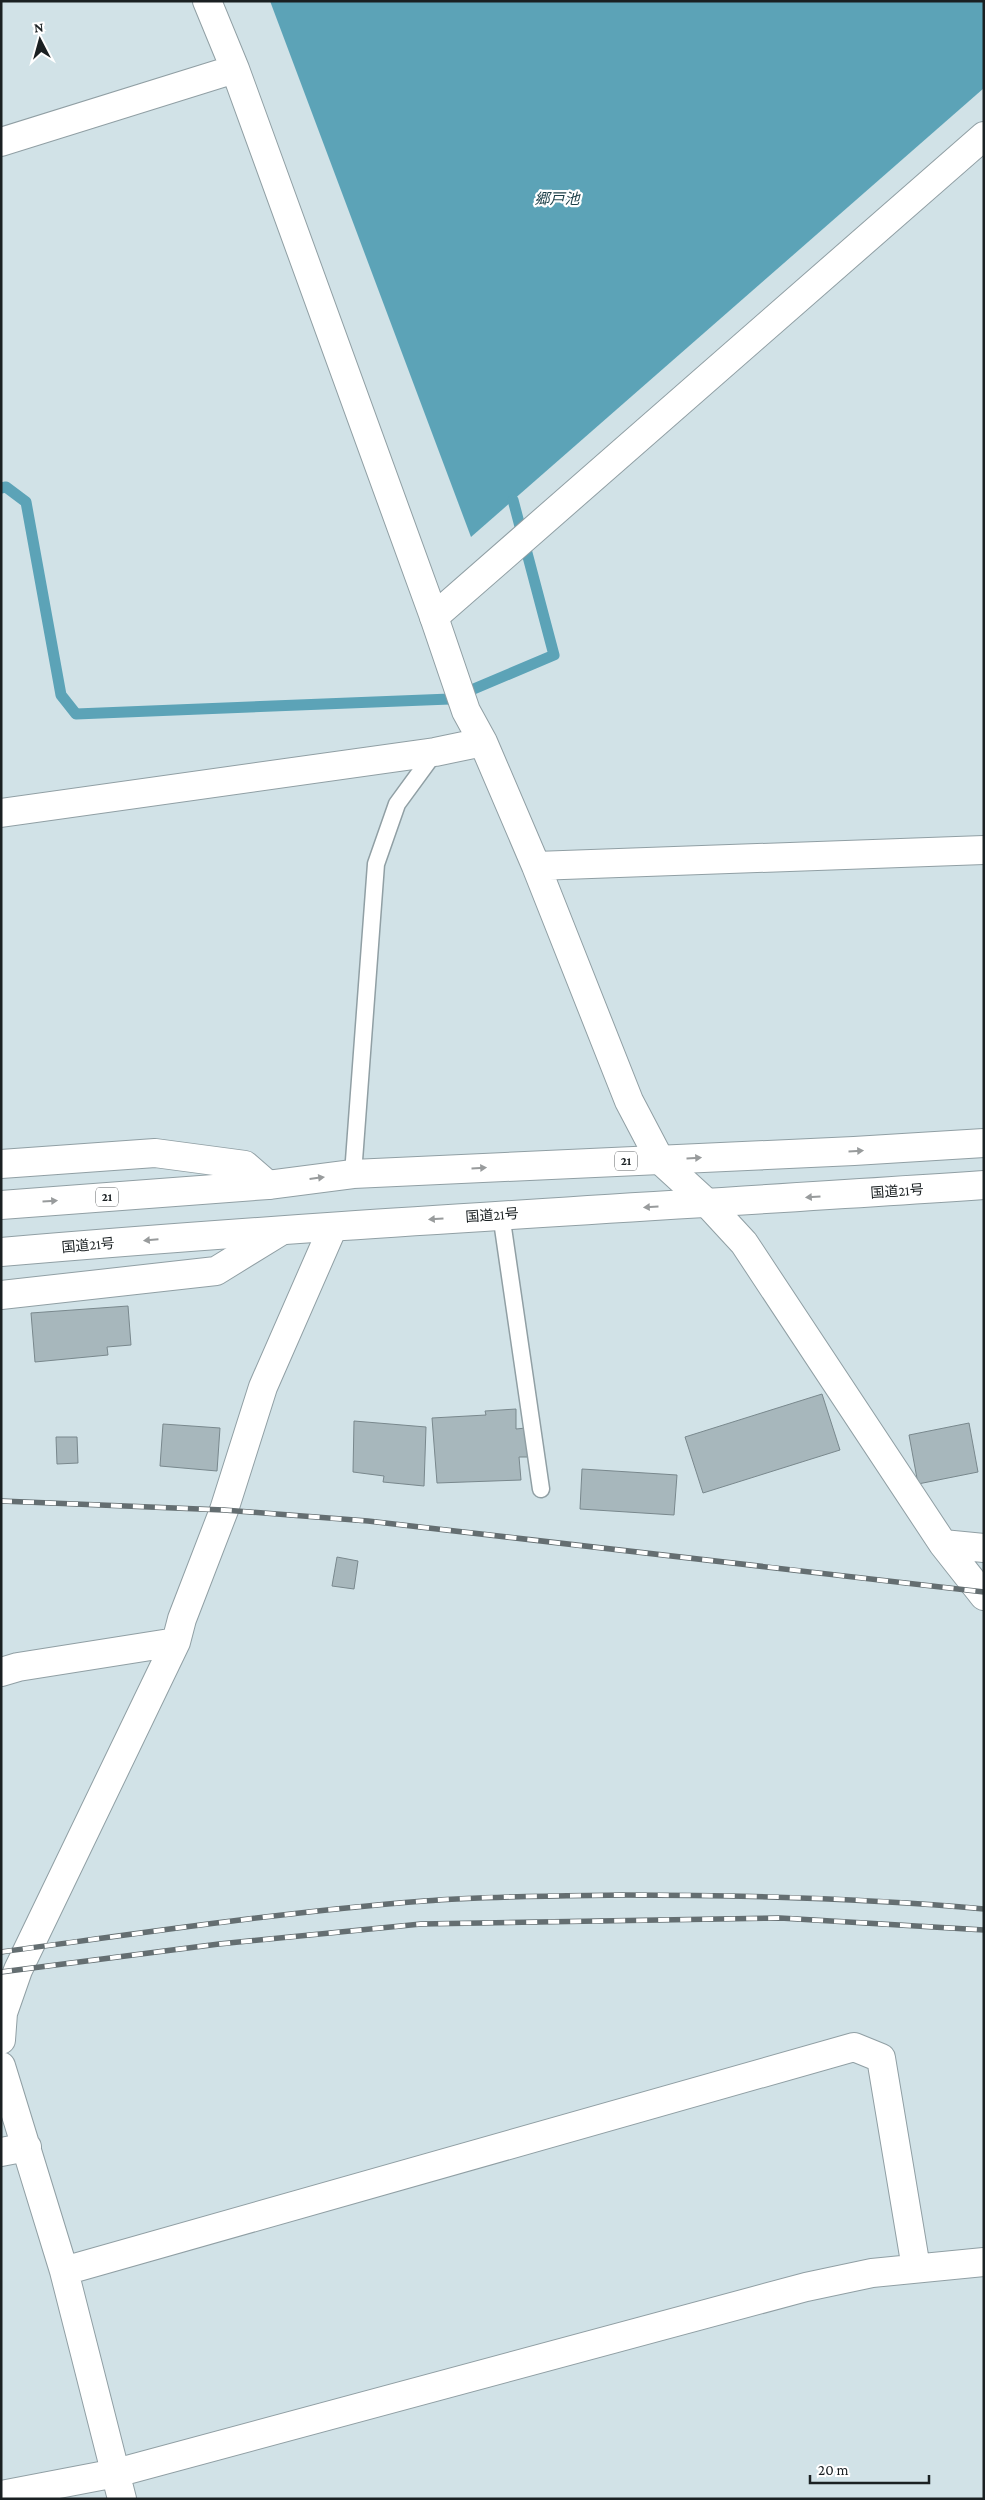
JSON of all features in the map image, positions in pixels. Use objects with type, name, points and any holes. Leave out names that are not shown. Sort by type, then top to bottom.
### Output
[{"type":"main road","points":[[207,1],[235,69],[434,616],[466,711],[483,742],[536,866],[629,1101],[660,1160],[708,1204],[744,1243],[943,1544],[984,1596]]},
{"type":"main road","points":[[1,142],[235,69]]},
{"type":"main road","points":[[434,616],[984,136]]},
{"type":"main road","points":[[1,813],[434,752],[483,742]]},
{"type":"main road","points":[[536,866],[984,850]]},
{"type":"main road","name":"21","points":[[1,1205],[213,1189],[353,1174],[984,1143]]},
{"type":"main road","points":[[1,1164],[155,1154],[245,1165],[268,1184]]},
{"type":"main road","name":"国道21号","points":[[1,1252],[199,1235],[282,1231],[501,1214],[708,1204],[984,1186]]},
{"type":"main road","points":[[1,2040],[3,2013],[18,1970],[176,1642],[182,1619],[224,1510],[263,1387],[333,1227]]},
{"type":"main road","points":[[1,1295],[216,1271],[282,1231]]},
{"type":"main road","points":[[943,1544],[984,1548]]},
{"type":"main road","points":[[1,1672],[18,1667],[176,1642]]},
{"type":"main road","points":[[64,2271],[854,2048],[881,2058],[916,2268]]},
{"type":"main road","points":[[1,2066],[14,2150],[64,2271],[119,2486]]},
{"type":"main road","points":[[1,2495],[119,2486],[806,2286],[872,2273],[984,2262]]},
{"type":"lane","points":[[353,1174],[376,864],[397,804],[434,752]]},
{"type":"lane","points":[[501,1214],[541,1489]]},
{"type":"water","name":"郷戸池","points":[[270,1],[984,1],[984,88],[471,537]]},
{"type":"building","points":[[128,1306],[131,1345],[107,1347],[108,1355],[35,1362],[31,1313]]},
{"type":"building","points":[[822,1394],[840,1450],[703,1493],[685,1437]]},
{"type":"building","points":[[516,1409],[516,1429],[526,1428],[528,1457],[519,1457],[521,1480],[437,1483],[432,1418],[486,1415],[485,1411]]},
{"type":"building","points":[[354,1421],[426,1427],[424,1486],[383,1482],[384,1476],[353,1472]]},
{"type":"building","points":[[969,1423],[978,1472],[918,1484],[909,1435]]},
{"type":"building","points":[[163,1424],[220,1428],[217,1471],[160,1466]]},
{"type":"building","points":[[56,1437],[77,1437],[78,1463],[57,1464]]},
{"type":"building","points":[[582,1469],[677,1475],[674,1515],[580,1509]]},
{"type":"building","points":[[337,1557],[358,1561],[354,1589],[332,1586]]},
{"type":"waterway","points":[[1,488],[6,487],[26,502],[61,695],[76,714],[450,699],[554,655],[513,500]]},
{"type":"railway","points":[[1,1501],[224,1510],[368,1521],[984,1592]]},
{"type":"railway","points":[[1,1952],[265,1917],[424,1901],[474,1898],[622,1895],[713,1896],[894,1902],[984,1909]]},
{"type":"railway","points":[[1,1972],[219,1944],[421,1924],[780,1918],[984,1930]]}]
